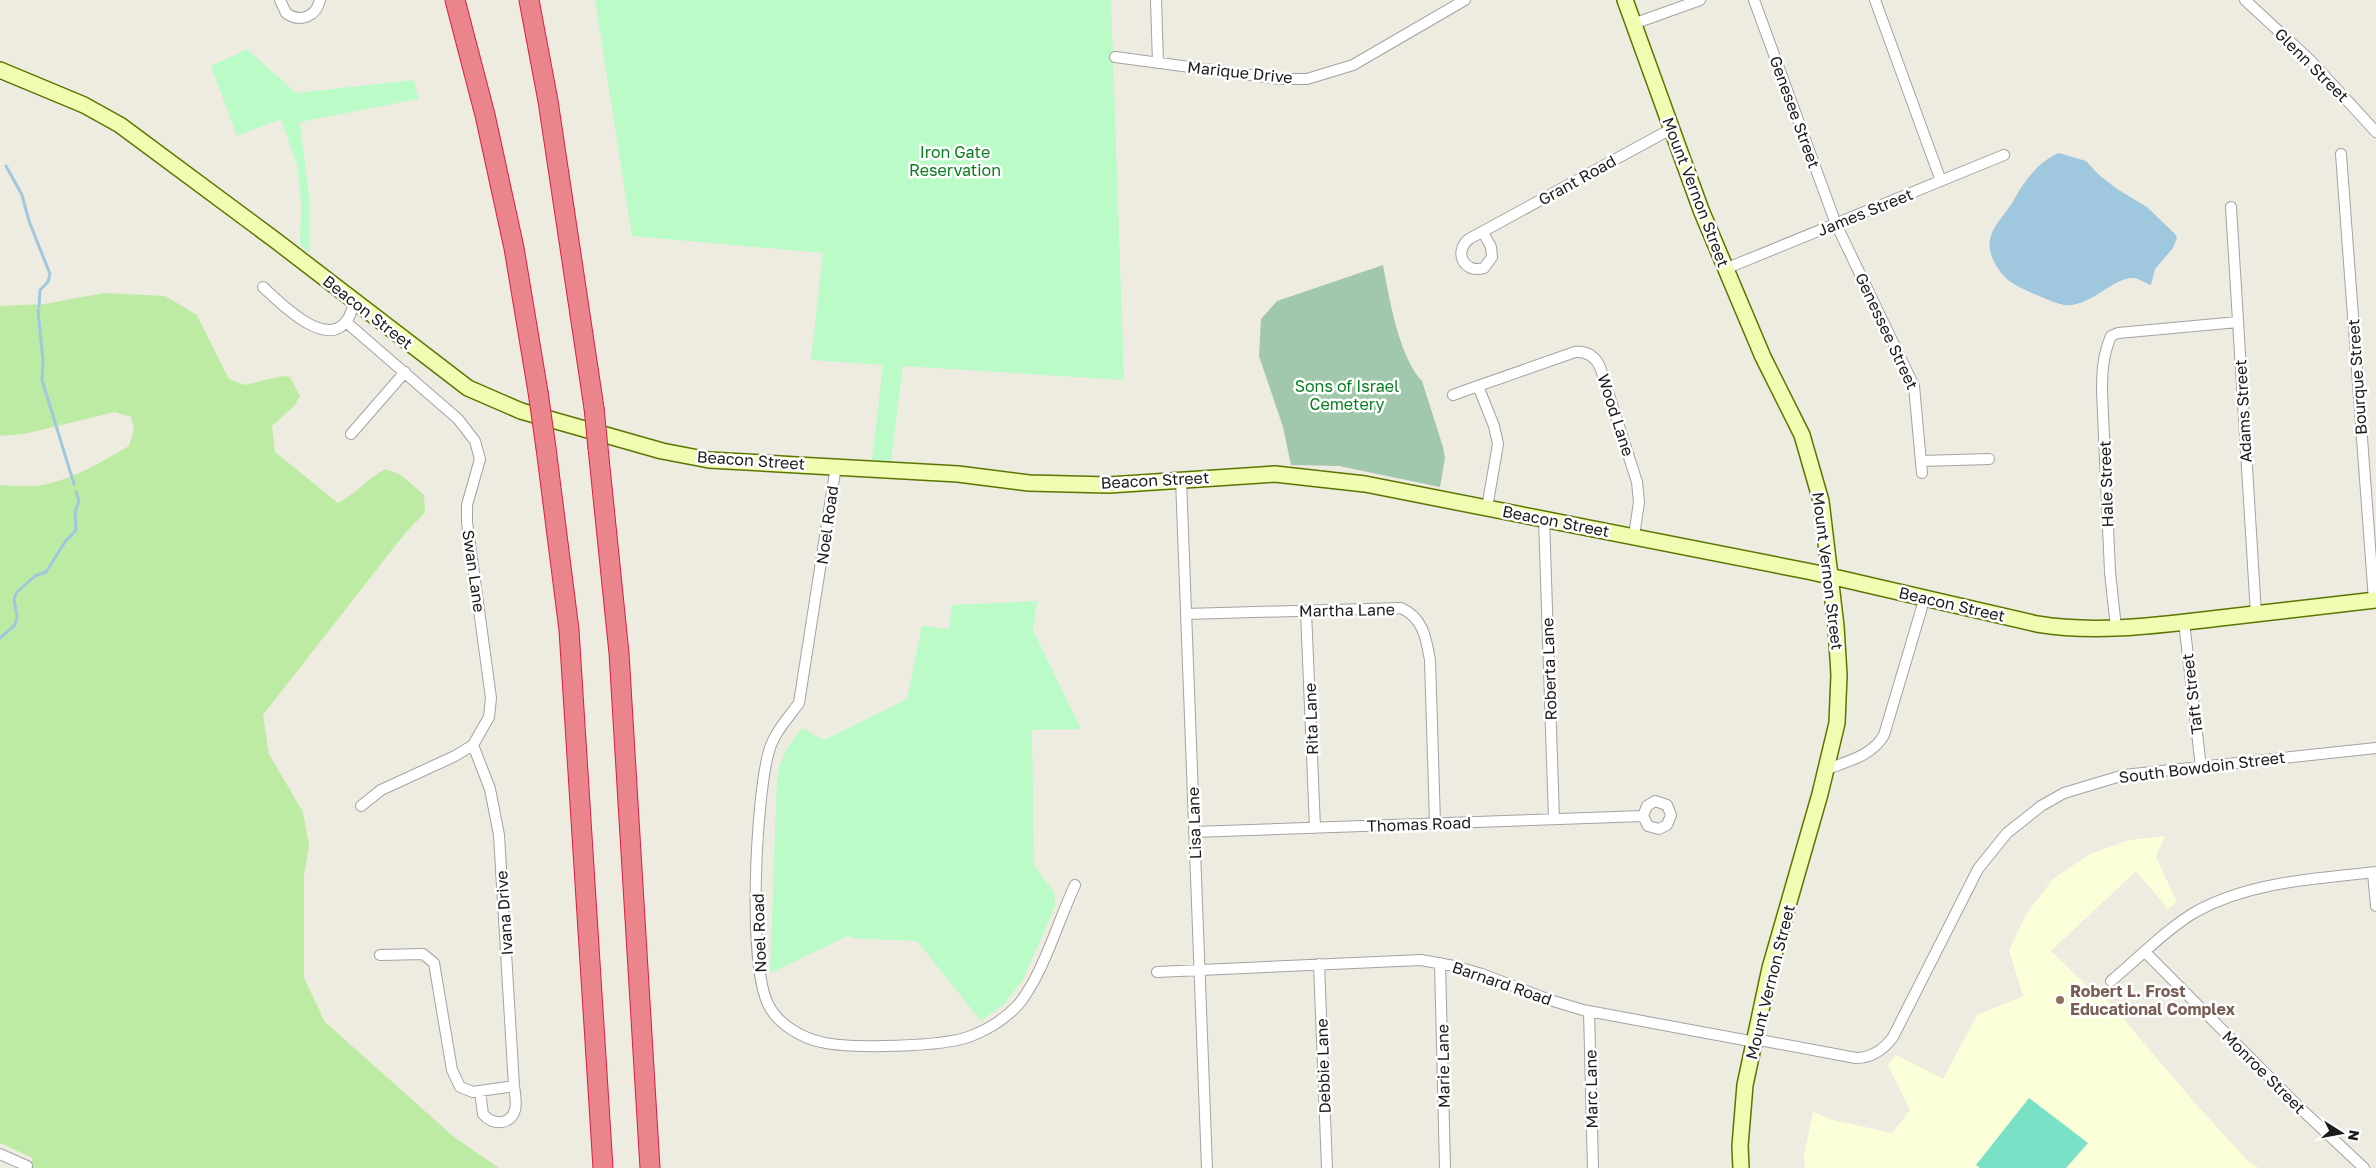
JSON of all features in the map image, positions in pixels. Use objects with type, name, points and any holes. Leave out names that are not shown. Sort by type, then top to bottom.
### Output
[{"type":"highway","points":[[456,0],[485,115],[514,248],[538,392],[569,630],[603,1168]]},
{"type":"highway","points":[[529,0],[548,100],[594,408],[619,653],[650,1168]]},
{"type":"main road","name":"Mount Vernon Street","points":[[1624,0],[1725,269],[1763,357],[1802,435],[1822,501],[1831,576],[1838,649],[1840,698],[1838,723],[1827,769],[1770,968],[1744,1085],[1740,1146],[1741,1168]]},
{"type":"main road","name":"Beacon Street","points":[[0,70],[84,104],[120,125],[230,206],[468,388],[504,406],[662,451],[709,460],[958,474],[1029,483],[1110,485],[1275,474],[1365,484],[1831,576],[2055,627],[2116,628],[2375,600]]},
{"type":"street","points":[[280,0],[286,13],[298,18],[307,17],[314,12],[320,0]]},
{"type":"street","name":"Marique Drive","points":[[1116,57],[1280,80],[1307,79],[1354,65],[1464,0]]},
{"type":"street","points":[[1633,24],[1700,0]]},
{"type":"street","name":"Genesee Street","points":[[1754,0],[1836,224]]},
{"type":"street","points":[[1875,0],[1941,181]]},
{"type":"street","name":"Glenn Street","points":[[2245,0],[2310,60],[2376,132]]},
{"type":"street","points":[[1158,63],[1159,1]]},
{"type":"street","name":"Grant Road","points":[[1483,232],[1671,128]]},
{"type":"street","name":"Bourque Street","points":[[2341,154],[2375,600]]},
{"type":"street","name":"James Street","points":[[1725,269],[2004,155]]},
{"type":"street","name":"Adams Street","points":[[2231,207],[2256,614]]},
{"type":"street","name":"Genessee Street","points":[[1836,224],[1914,386],[1922,473]]},
{"type":"street","points":[[263,286],[285,308],[324,330],[334,330],[346,322],[355,302]]},
{"type":"street","name":"Swan Lane","points":[[346,322],[467,428],[475,441],[480,459],[467,505],[467,522],[491,698],[489,717],[473,745],[455,756],[381,790],[361,806]]},
{"type":"street","name":"Hale Street","points":[[2116,628],[2110,572],[2102,391],[2102,364],[2110,336],[2118,333],[2238,322]]},
{"type":"street","name":"Wood Lane","points":[[1453,395],[1575,352],[1583,352],[1594,357],[1600,367],[1637,482],[1639,502],[1634,536]]},
{"type":"street","points":[[352,434],[405,372]]},
{"type":"street","points":[[1478,386],[1496,432],[1498,444],[1487,508]]},
{"type":"street","points":[[1921,461],[1988,459]]},
{"type":"street","name":"Noel Road","points":[[836,466],[799,703],[779,730],[769,750],[762,788],[756,938],[760,979],[769,1006],[783,1022],[799,1034],[821,1042],[907,1045],[969,1037],[996,1024],[1018,1004],[1036,976],[1075,885]]},
{"type":"street","name":"Lisa Lane","points":[[1181,479],[1207,1168]]},
{"type":"street","name":"Roberta Lane","points":[[1544,519],[1554,819]]},
{"type":"street","points":[[1827,769],[1878,746],[1884,735],[1925,598]]},
{"type":"street","name":"Martha Lane","points":[[1186,614],[1401,608],[1417,618],[1427,640],[1430,660],[1435,823]]},
{"type":"street","name":"Rita Lane","points":[[1306,611],[1315,828]]},
{"type":"street","name":"Taft Street","points":[[2184,622],[2201,767]]},
{"type":"street","name":"Ivana Drive","points":[[473,745],[490,789],[499,835],[514,1086],[515,1110],[512,1116],[502,1122],[495,1122],[485,1117],[482,1110],[480,1092]]},
{"type":"street","name":"South Bowdoin Street","points":[[1871,1055],[1886,1046],[1892,1037],[1978,869],[2007,833],[2041,806],[2064,793],[2124,775],[2376,748]]},
{"type":"street","name":"Thomas Road","points":[[1194,832],[1643,816]]},
{"type":"street","points":[[2111,981],[2196,912],[2222,900],[2257,888],[2374,873],[2376,906]]},
{"type":"street","name":"Monroe Street","points":[[2146,952],[2301,1109],[2364,1168]]},
{"type":"street","points":[[380,955],[423,954],[434,963],[454,1076],[460,1087],[480,1092],[514,1086]]},
{"type":"street","name":"Barnard Road","points":[[1157,972],[1421,960],[1482,974],[1550,1000],[1589,1011],[1755,1042],[1765,1040],[1856,1058],[1871,1055]]},
{"type":"street","name":"Marie Lane","points":[[1440,963],[1445,1168]]},
{"type":"street","name":"Debbie Lane","points":[[1319,964],[1327,1168]]},
{"type":"street","name":"Marc Lane","points":[[1589,1011],[1593,1168]]},
{"type":"street","points":[[1,1158],[27,1166]]},
{"type":"shaded area","name":"Robert L. Frost Educational Complex","points":[[2165,836],[2156,857],[2177,902],[2168,909],[2136,871],[2051,951],[2086,985],[2111,1004],[2193,1101],[2248,1161],[2259,1168],[1805,1168],[1804,1155],[1813,1112],[1833,1120],[1892,1133],[1910,1110],[1888,1065],[1896,1055],[1943,1079],[1977,1015],[2023,996],[2009,950],[2027,913],[2053,879],[2088,855],[2129,840]]},
{"type":"green space","name":"Iron Gate Reservation","points":[[595,0],[1111,0],[1124,380],[903,366],[891,461],[872,460],[883,365],[811,360],[823,253],[632,236]]},
{"type":"green space","points":[[247,49],[296,93],[414,80],[418,99],[300,122],[309,195],[310,253],[300,245],[301,201],[297,165],[281,119],[237,136],[211,66]]},
{"type":"green space","name":"Sons of Israel Cemetery","points":[[1383,265],[1401,342],[1414,370],[1422,381],[1443,447],[1445,458],[1440,487],[1339,466],[1291,465],[1283,427],[1259,356],[1261,319],[1277,301]]},
{"type":"green space","points":[[104,293],[165,296],[197,315],[229,379],[245,385],[282,376],[290,377],[300,396],[294,406],[272,426],[275,452],[338,503],[385,469],[401,475],[424,495],[425,513],[406,532],[263,715],[269,754],[303,812],[309,845],[304,876],[304,978],[325,1022],[454,1137],[499,1168],[29,1168],[33,1158],[0,1143],[0,485],[39,486],[71,476],[129,446],[134,429],[131,417],[115,412],[24,434],[0,436],[0,306],[44,304]]},
{"type":"green space","points":[[1037,601],[1033,630],[1081,729],[1032,730],[1034,865],[1054,892],[1055,906],[1023,980],[1004,1004],[981,1021],[917,941],[850,938],[850,935],[770,973],[777,777],[783,756],[793,739],[802,728],[824,740],[907,699],[922,626],[949,629],[952,605]]},
{"type":"green space","points":[[2029,1098],[2088,1143],[2066,1168],[1980,1168],[1976,1165]]},
{"type":"water","points":[[2059,153],[2086,161],[2099,175],[2117,189],[2147,207],[2175,234],[2177,238],[2173,248],[2155,269],[2151,285],[2134,278],[2126,279],[2083,302],[2074,305],[2064,305],[2012,283],[1997,267],[1990,251],[1991,234],[2033,172],[2045,161]]},
{"type":"waterway","points":[[6,166],[22,195],[29,221],[50,274],[48,282],[40,290],[39,307]]},
{"type":"waterway","points":[[38,310],[43,361],[42,380],[74,484]]},
{"type":"waterway","points":[[0,638],[15,625],[17,617],[14,599],[17,592],[35,576],[46,572],[65,542],[76,530],[75,512],[79,501],[76,492]]},
{"type":"place","name":"Robert L. Frost Educational Complex","points":[[2060,1000]]}]
